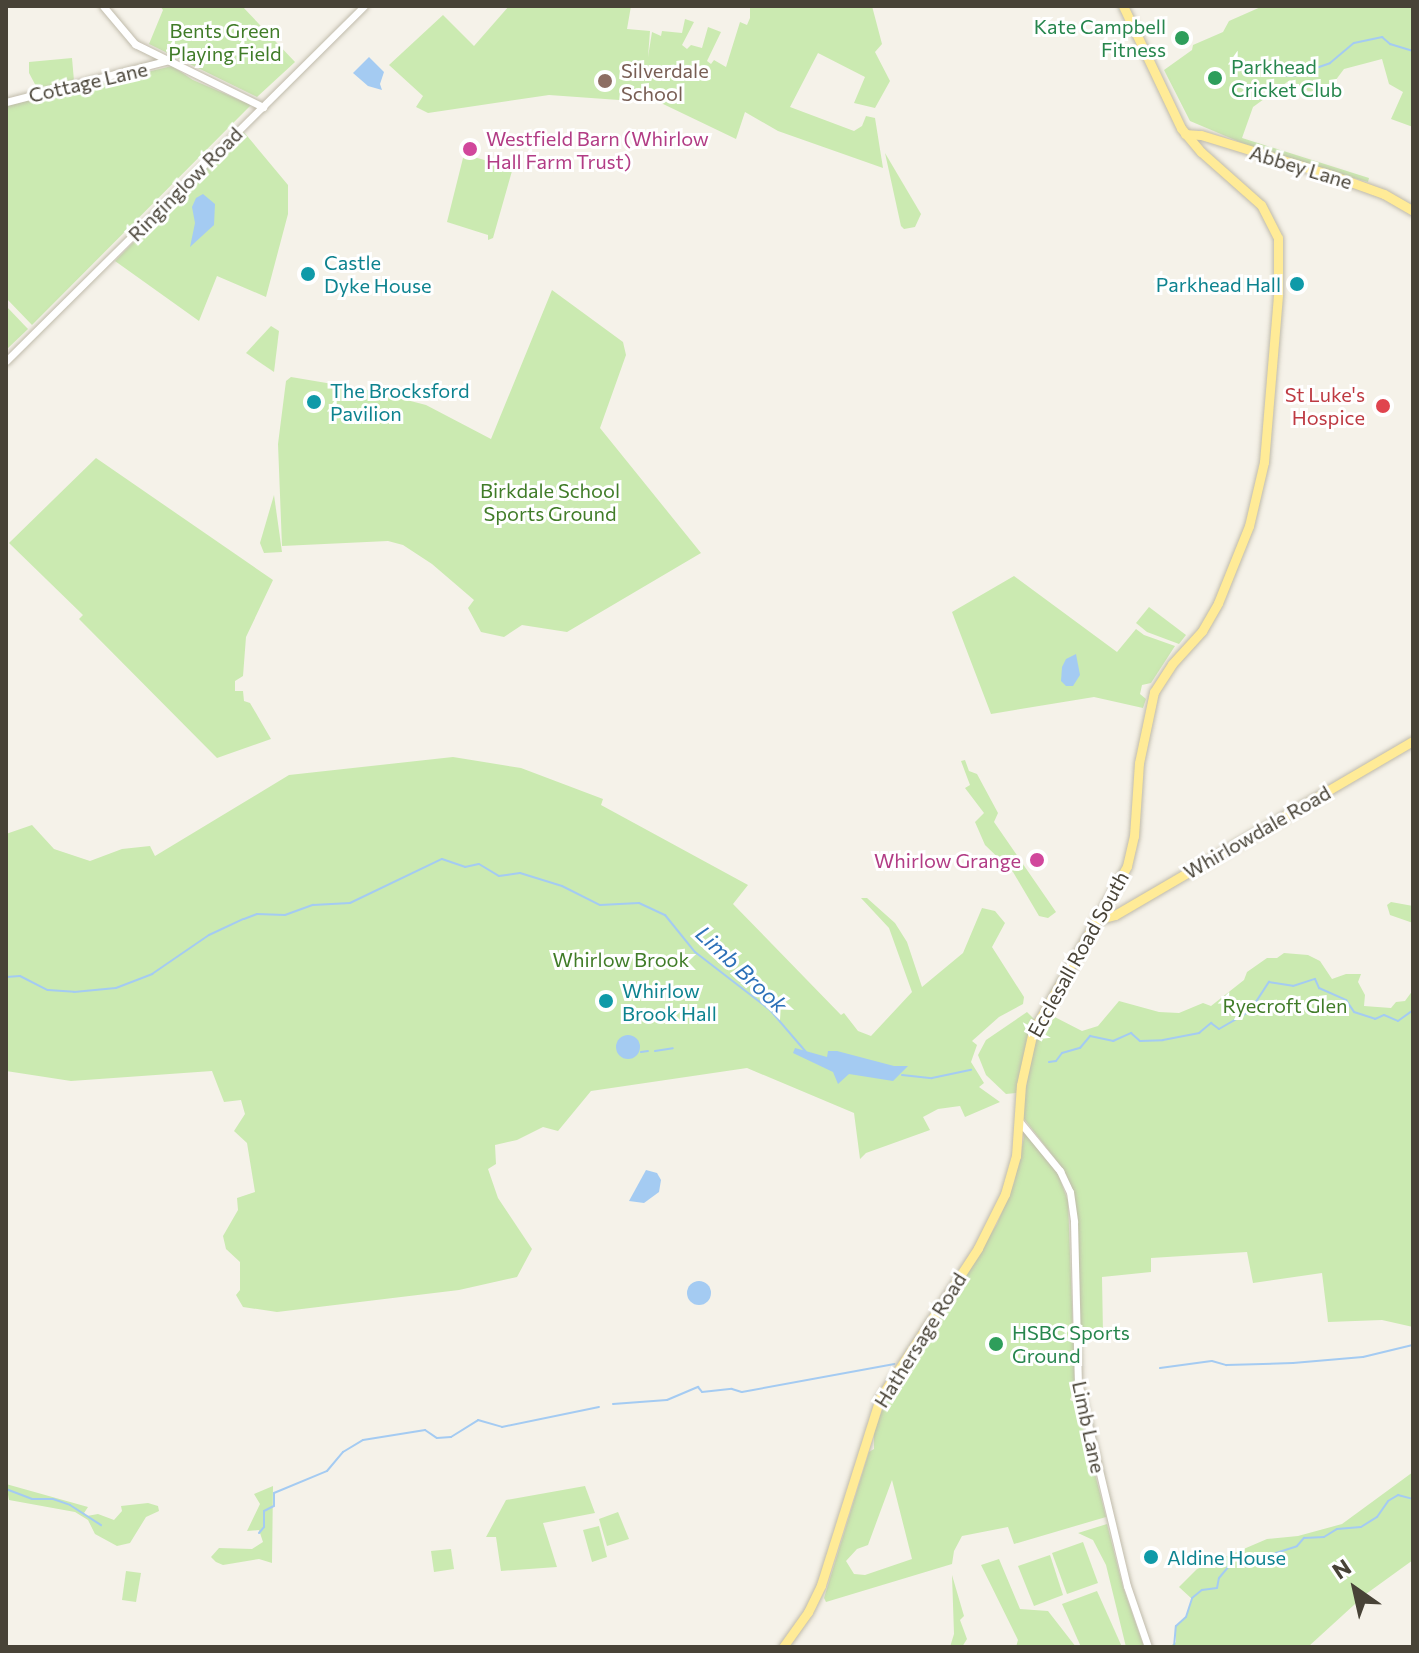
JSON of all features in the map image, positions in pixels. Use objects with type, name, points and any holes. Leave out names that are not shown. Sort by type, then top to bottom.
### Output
[{"type":"main road","name":"Ecclesall Road South","points":[[1019,1121],[1025,1061],[1033,1031],[1100,919],[1131,854],[1139,763],[1154,692],[1172,664],[1202,631],[1218,603],[1249,526],[1264,462],[1278,294],[1278,238],[1261,205],[1185,134],[1123,6]]},
{"type":"main road","points":[[1176,120],[1203,136],[1199,143],[1201,152]]},
{"type":"main road","name":"Abbey Lane","points":[[1185,134],[1203,136],[1373,189],[1413,211]]},
{"type":"main road","name":"Whirlowdale Road","points":[[1100,919],[1136,904],[1413,741]]},
{"type":"main road","name":"Hathersage Road","points":[[783,1647],[808,1612],[821,1585],[880,1398],[978,1248],[1005,1194],[1016,1156],[1019,1121]]},
{"type":"street","points":[[103,6],[127,37],[263,107]]},
{"type":"street","name":"Ringinglow Road","points":[[6,361],[364,6]]},
{"type":"street","name":"Cottage Lane","points":[[6,102],[169,60]]},
{"type":"street","name":"Limb Lane","points":[[1019,1121],[1056,1165],[1070,1192],[1074,1222],[1078,1382],[1091,1449],[1127,1586],[1148,1647]]},
{"type":"green space","name":"Bents Green Playing Field","points":[[160,6],[242,6],[295,62],[257,97],[149,44],[163,10]]},
{"type":"green space","name":"Silverdale School","points":[[509,6],[631,6],[627,29],[650,31],[648,57],[652,32],[661,36],[662,31],[682,33],[685,19],[694,22],[682,45],[687,49],[691,45],[702,48],[708,27],[721,32],[707,61],[711,64],[714,60],[726,67],[740,22],[747,25],[750,18],[750,6],[872,6],[882,44],[875,52],[890,81],[875,108],[854,103],[865,77],[818,53],[790,107],[854,131],[862,126],[866,116],[875,118],[883,168],[778,131],[745,112],[736,139],[661,103],[549,95],[428,113],[416,107],[423,96],[389,65],[443,15],[474,46]]},
{"type":"green space","points":[[1263,6],[1413,6],[1413,127],[1391,119],[1403,92],[1389,84],[1382,59],[1344,69],[1326,93],[1308,91],[1290,80],[1253,107],[1242,138],[1369,178],[1368,182],[1268,154],[1190,121],[1164,70],[1192,50],[1193,45],[1223,32],[1229,21]]},
{"type":"green space","points":[[72,58],[74,81],[37,88],[29,73],[29,62]]},
{"type":"green space","points":[[172,66],[193,80],[251,105],[32,325],[6,298],[6,106]]},
{"type":"green space","points":[[243,131],[288,185],[288,214],[266,297],[217,276],[199,321],[115,261]]},
{"type":"green space","points":[[885,153],[921,214],[915,227],[904,229],[901,226]]},
{"type":"green space","points":[[464,154],[491,162],[498,160],[512,171],[493,238],[488,240],[488,235],[447,222]]},
{"type":"green space","name":"Birkdale School Sports Ground","points":[[552,290],[623,342],[626,355],[600,428],[701,553],[567,632],[522,625],[504,637],[481,632],[468,608],[474,600],[432,564],[403,545],[388,541],[282,546],[278,444],[286,381],[291,377],[368,390],[426,405],[491,439]]},
{"type":"green space","points":[[6,306],[28,329],[6,350]]},
{"type":"green space","points":[[271,326],[279,331],[274,372],[246,353]]},
{"type":"green space","points":[[96,458],[273,580],[246,637],[243,676],[235,681],[235,691],[243,691],[244,701],[250,703],[271,739],[217,758],[79,619],[83,615],[9,543]]},
{"type":"green space","points":[[274,495],[282,552],[264,553],[260,543]]},
{"type":"green space","points":[[1014,576],[1117,652],[1136,629],[1175,646],[1151,683],[1142,685],[1140,694],[1146,699],[1143,708],[1094,697],[991,714],[952,612]]},
{"type":"green space","points":[[1149,607],[1186,635],[1179,644],[1147,632],[1136,623]]},
{"type":"green space","name":"Whirlow Brook","points":[[453,757],[521,768],[603,799],[601,805],[748,885],[733,904],[841,1015],[844,1013],[858,1031],[871,1036],[912,992],[889,928],[861,898],[867,898],[895,923],[907,942],[922,987],[963,953],[982,908],[995,911],[1005,923],[992,947],[1024,997],[1023,1004],[999,1017],[972,1041],[977,1045],[971,1062],[984,1083],[979,1087],[1000,1102],[965,1117],[960,1106],[938,1109],[923,1117],[930,1130],[866,1153],[860,1159],[854,1113],[747,1068],[591,1091],[558,1131],[543,1127],[517,1140],[495,1145],[496,1164],[488,1169],[498,1198],[532,1249],[517,1277],[459,1290],[277,1312],[243,1307],[236,1295],[240,1290],[240,1262],[226,1249],[223,1236],[238,1210],[237,1198],[255,1192],[247,1143],[234,1131],[245,1114],[241,1100],[224,1102],[212,1071],[71,1081],[6,1071],[6,834],[32,825],[54,849],[90,861],[122,849],[150,846],[155,856],[289,775]]},
{"type":"green space","points":[[965,760],[969,771],[977,774],[998,813],[994,822],[1056,912],[1048,918],[1039,916],[1013,872],[985,845],[975,822],[984,813],[965,788],[970,785],[961,761]]},
{"type":"green space","points":[[1391,902],[1413,906],[1413,923],[1390,915],[1387,905]]},
{"type":"green space","name":"Ryecroft Glen","points":[[1284,953],[1308,955],[1320,961],[1332,979],[1346,974],[1361,974],[1358,982],[1365,995],[1364,1006],[1391,1008],[1396,1002],[1405,1001],[1413,990],[1413,1327],[1382,1320],[1328,1322],[1322,1273],[1253,1283],[1247,1252],[1151,1258],[1151,1272],[1102,1277],[1103,1334],[1077,1336],[1074,1193],[1063,1169],[1022,1116],[1032,1046],[1045,1012],[1082,1031],[1098,1026],[1119,1001],[1159,1012],[1179,1013],[1203,1003],[1211,1006],[1244,980],[1247,972],[1267,958],[1277,958]]},
{"type":"green space","points":[[1027,1012],[1035,1020],[1016,1093],[1006,1094],[986,1075],[978,1055],[986,1040]]},
{"type":"green space","name":"HSBC Sports Ground","points":[[1025,1133],[1058,1174],[1068,1201],[1075,1384],[1070,1400],[1077,1403],[1106,1517],[1014,1544],[1008,1527],[962,1536],[954,1551],[952,1564],[826,1602],[824,1598],[869,1452],[874,1449],[874,1432],[884,1405],[997,1224],[1014,1183]],"holes":[[[892,1480],[912,1559],[865,1575],[854,1574],[846,1561],[857,1549],[868,1545]]]},
{"type":"green space","points":[[1413,1472],[1413,1560],[1366,1594],[1309,1646],[1169,1647],[1176,1642],[1176,1626],[1186,1617],[1192,1599],[1179,1587],[1197,1569],[1267,1539],[1298,1536],[1342,1524]]},
{"type":"green space","points":[[6,1484],[88,1507],[84,1513],[87,1516],[98,1514],[114,1520],[122,1511],[121,1506],[148,1503],[158,1506],[159,1511],[146,1517],[130,1543],[117,1546],[95,1534],[88,1520],[75,1512],[9,1500]]},
{"type":"green space","points":[[273,1486],[272,1563],[259,1559],[223,1565],[216,1562],[211,1557],[219,1548],[252,1549],[263,1542],[259,1530],[247,1531],[260,1504],[254,1494]]},
{"type":"green space","points":[[585,1486],[595,1513],[543,1523],[557,1567],[501,1571],[496,1537],[486,1537],[506,1500]]},
{"type":"green space","points":[[618,1512],[629,1539],[607,1546],[599,1519]]},
{"type":"green space","points":[[1107,1524],[1123,1587],[1144,1647],[1126,1647],[1106,1565],[1093,1540],[1078,1533]]},
{"type":"green space","points":[[599,1526],[607,1557],[592,1562],[583,1530]]},
{"type":"green space","points":[[1083,1542],[1098,1583],[1067,1594],[1052,1553]]},
{"type":"green space","points":[[451,1549],[454,1569],[434,1572],[431,1551]]},
{"type":"green space","points":[[1050,1555],[1063,1595],[1034,1606],[1018,1566]]},
{"type":"green space","points":[[999,1559],[1020,1609],[1048,1611],[1076,1647],[1016,1647],[1018,1640],[981,1565]]},
{"type":"green space","points":[[126,1571],[141,1573],[136,1602],[122,1600]]},
{"type":"green space","points":[[952,1575],[964,1616],[960,1620],[967,1639],[962,1647],[950,1647],[954,1634]]},
{"type":"green space","points":[[1097,1591],[1122,1647],[1081,1647],[1062,1604]]},
{"type":"water","points":[[369,57],[384,72],[380,84],[382,90],[368,86],[353,73]]},
{"type":"water","points":[[203,194],[215,204],[214,225],[190,247],[195,223],[192,207],[196,198]]},
{"type":"water","points":[[1076,654],[1080,675],[1073,686],[1066,686],[1061,681],[1062,667],[1066,659]]},
{"type":"water","points":[[628,1035],[636,1039],[640,1047],[636,1055],[628,1059],[620,1055],[616,1047],[620,1039]]},
{"type":"water","points":[[795,1048],[827,1057],[828,1051],[837,1051],[894,1066],[908,1066],[893,1081],[849,1074],[838,1084],[833,1072],[793,1053]]},
{"type":"water","points":[[646,1170],[657,1173],[661,1180],[659,1192],[644,1203],[629,1201]]},
{"type":"water","points":[[699,1281],[707,1285],[711,1293],[707,1301],[699,1305],[691,1301],[687,1293],[691,1285]]},
{"type":"waterway","points":[[1283,75],[1293,76],[1330,63],[1354,43],[1382,37],[1390,44],[1413,51]]},
{"type":"waterway","name":"Limb Brook","points":[[6,977],[20,976],[48,990],[74,992],[116,988],[152,974],[209,935],[244,919],[257,914],[285,915],[313,905],[350,903],[442,859],[465,867],[479,864],[499,876],[520,873],[562,886],[600,905],[639,903],[665,915],[695,952],[770,1010],[806,1052]]},
{"type":"waterway","name":"Limb Brook","points":[[1049,1062],[1056,1061],[1062,1053],[1080,1048],[1090,1036],[1113,1041],[1131,1033],[1140,1041],[1163,1040],[1199,1033],[1211,1023],[1219,1029],[1250,1011],[1269,982],[1293,986],[1315,979],[1319,988],[1346,1000],[1354,1012],[1375,1019],[1384,1015],[1398,1021],[1413,1010]]},
{"type":"waterway","points":[[655,1051],[673,1048]]},
{"type":"waterway","points":[[641,1052],[648,1051]]},
{"type":"waterway","name":"Limb Brook","points":[[902,1075],[932,1078],[971,1070]]},
{"type":"waterway","points":[[1160,1368],[1212,1361],[1226,1365],[1363,1357],[1413,1345]]},
{"type":"waterway","points":[[613,1404],[667,1400],[698,1387],[702,1392],[732,1389],[742,1392],[894,1364]]},
{"type":"waterway","points":[[259,1533],[264,1527],[264,1511],[274,1506],[274,1493],[327,1471],[343,1452],[363,1440],[425,1430],[437,1438],[451,1437],[478,1420],[502,1427],[599,1407]]},
{"type":"waterway","points":[[6,1489],[32,1499],[53,1499],[70,1505],[101,1525]]},
{"type":"waterway","points":[[1174,1647],[1176,1626],[1186,1617],[1192,1598],[1202,1590],[1217,1588],[1219,1578],[1234,1560],[1249,1554],[1269,1559],[1276,1553],[1297,1546],[1304,1538],[1324,1537],[1337,1529],[1361,1527],[1377,1517],[1388,1501],[1398,1495],[1413,1499]]},
{"type":"place","name":"Kate Campbell Fitness","points":[[1182,38]]},
{"type":"place","name":"Parkhead Cricket Club","points":[[1215,78]]},
{"type":"place","name":"Silverdale School","points":[[605,81]]},
{"type":"place","name":"Westfield Barn (Whirlow Hall Farm Trust)","points":[[470,149]]},
{"type":"place","name":"Castle Dyke House","points":[[308,274]]},
{"type":"place","name":"Parkhead Hall","points":[[1297,284]]},
{"type":"place","name":"The Brocksford Pavilion","points":[[314,402]]},
{"type":"place","name":"St Luke's Hospice","points":[[1383,406]]},
{"type":"place","name":"Whirlow Grange","points":[[1037,860]]},
{"type":"place","name":"Whirlow Brook Hall","points":[[606,1001]]},
{"type":"place","name":"HSBC Sports Ground","points":[[996,1344]]},
{"type":"place","name":"Aldine House","points":[[1151,1557]]}]
